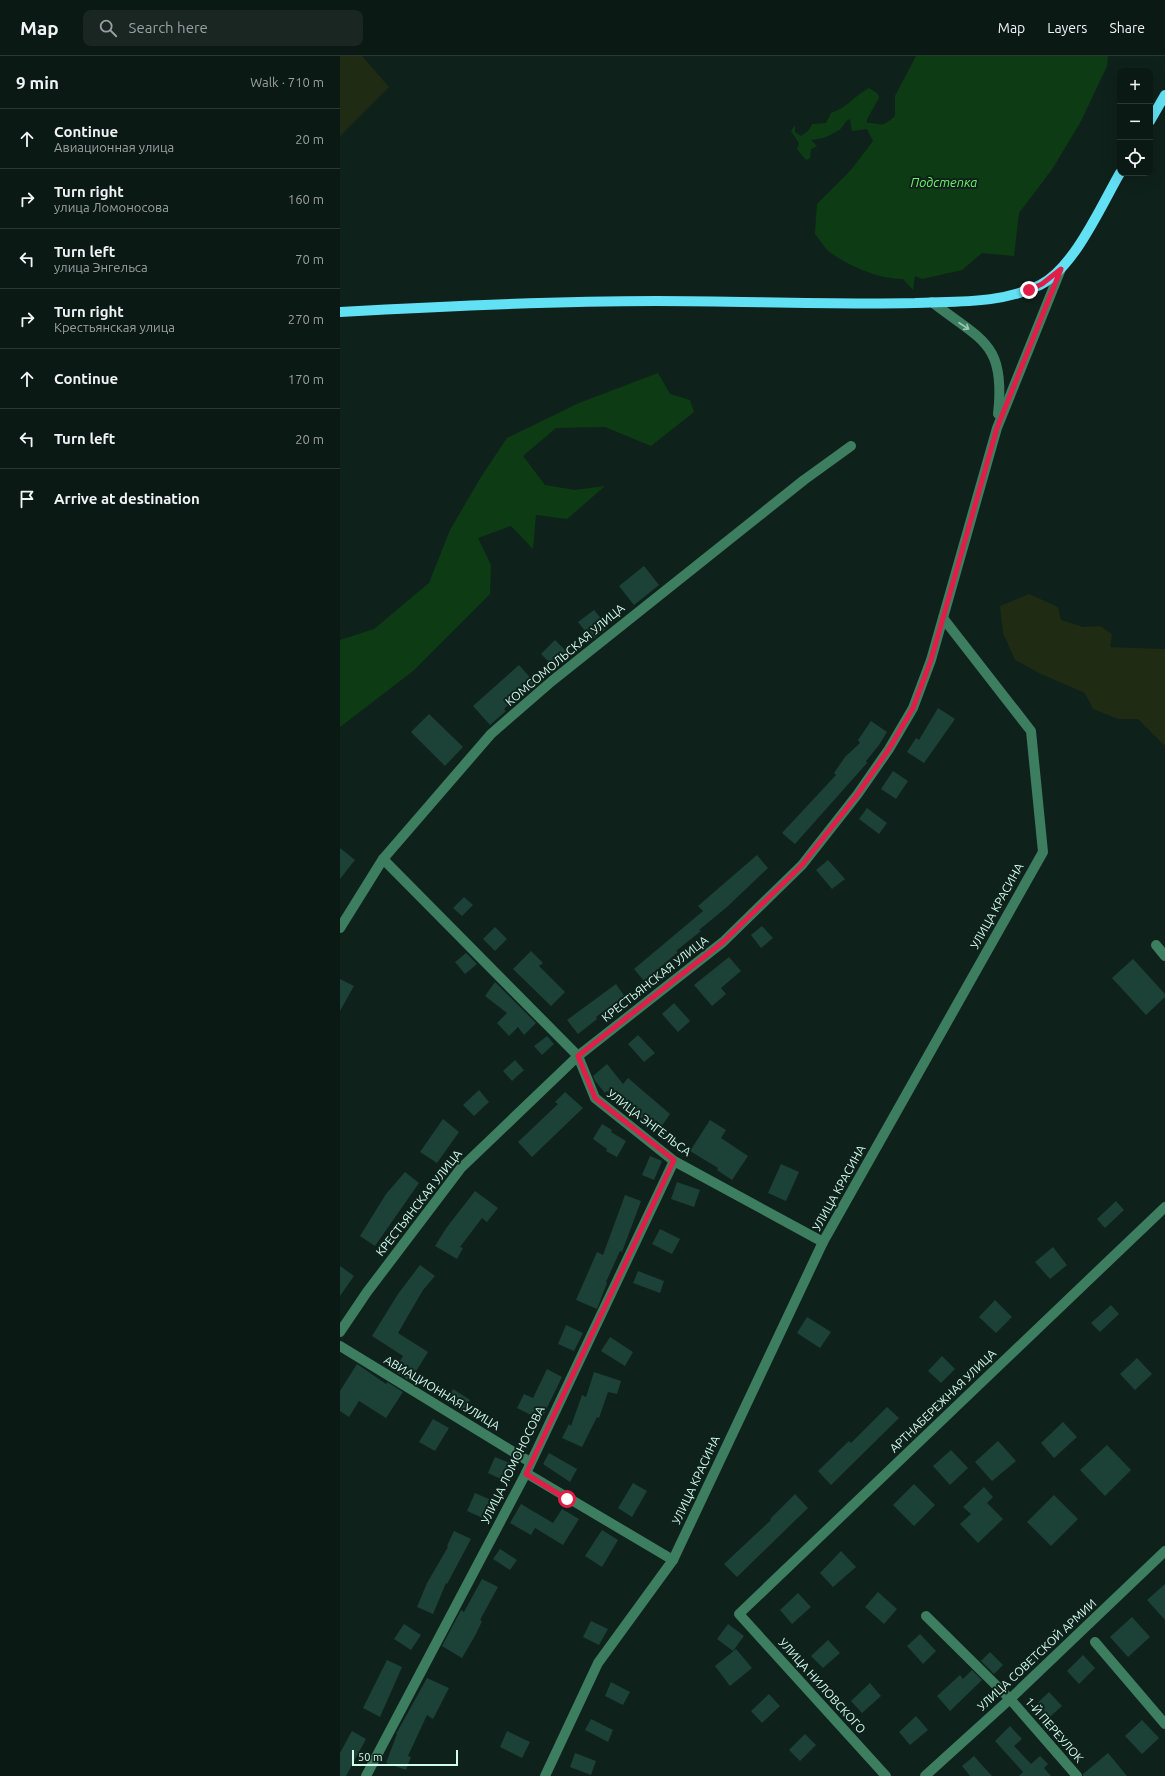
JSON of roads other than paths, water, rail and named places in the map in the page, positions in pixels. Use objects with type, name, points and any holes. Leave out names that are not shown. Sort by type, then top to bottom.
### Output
[{"type":"main road","points":[[1153,116],[1165,95]]},
{"type":"main road","points":[[340,312],[435,306],[656,301],[871,304],[932,302],[955,303],[1011,296],[1042,284],[1061,269],[1085,235],[1118,176]]},
{"type":"street","points":[[997,428],[1061,269]]},
{"type":"street","points":[[932,302],[978,335],[993,352],[1000,375],[997,428]]},
{"type":"street","name":"КРЕСТЬЯНСКАЯ УЛИЦА","points":[[340,1332],[367,1292],[461,1168],[578,1056],[723,942],[802,865],[857,795],[889,749],[913,708],[931,660],[997,428]]},
{"type":"street","name":"КОМСОМОЛЬСКАЯ УЛИЦА","points":[[340,928],[383,859],[491,734],[552,680],[804,480],[851,446]]},
{"type":"street","name":"УЛИЦА КРАСИНА","points":[[545,1776],[598,1663],[673,1560],[823,1242],[1043,852],[1031,731],[943,618]]},
{"type":"street","name":"УЛИЦА ЭНГЕЛЬСА","points":[[383,859],[578,1056],[595,1098],[674,1160],[823,1242]]},
{"type":"street","points":[[1156,945],[1165,956]]},
{"type":"street","name":"УЛИЦА ЛОМОНОСОВА","points":[[366,1776],[526,1474],[530,1462],[674,1160]]},
{"type":"street","name":"АРТНАБЕРЕЖНАЯ УЛИЦА","points":[[740,1614],[1165,1207]]},
{"type":"street","name":"АВИАЦИОННАЯ УЛИЦА","points":[[340,1346],[530,1462]]},
{"type":"street","points":[[526,1474],[673,1560]]},
{"type":"street","name":"УЛИЦА СОВЕТСКОЙ АРМИИ","points":[[925,1776],[1010,1699],[1165,1551]]},
{"type":"street","name":"УЛИЦА НИЛОВСКОГО","points":[[740,1614],[886,1776]]},
{"type":"street","name":"1-Й ПЕРЕУЛОК","points":[[926,1616],[1010,1699],[1077,1776]]},
{"type":"street","points":[[1095,1642],[1165,1724]]},
{"type":"water","name":"Подстепка","points":[[916,56],[1108,56],[1107,66],[1081,121],[1053,168],[1019,213],[1014,256],[982,253],[962,270],[922,279],[915,276],[913,290],[903,279],[884,277],[856,267],[839,258],[827,249],[815,234],[817,204],[851,170],[873,141],[867,129],[852,131],[850,119],[848,120],[841,129],[832,134],[811,140],[817,146],[811,149],[810,158],[806,160],[797,149],[799,143],[791,131],[795,125],[795,132],[801,136],[809,130],[812,124],[826,123],[831,113],[842,108],[869,88],[878,94],[879,98],[867,119],[867,123],[887,123],[895,116],[895,96]]},
{"type":"water","points":[[658,373],[670,394],[690,400],[694,412],[651,446],[605,427],[556,428],[523,456],[545,485],[575,490],[605,486],[567,519],[536,515],[533,549],[511,526],[478,538],[491,565],[490,594],[413,671],[340,727],[340,640],[374,629],[429,583],[450,530],[481,477],[507,438],[579,403]]}]
